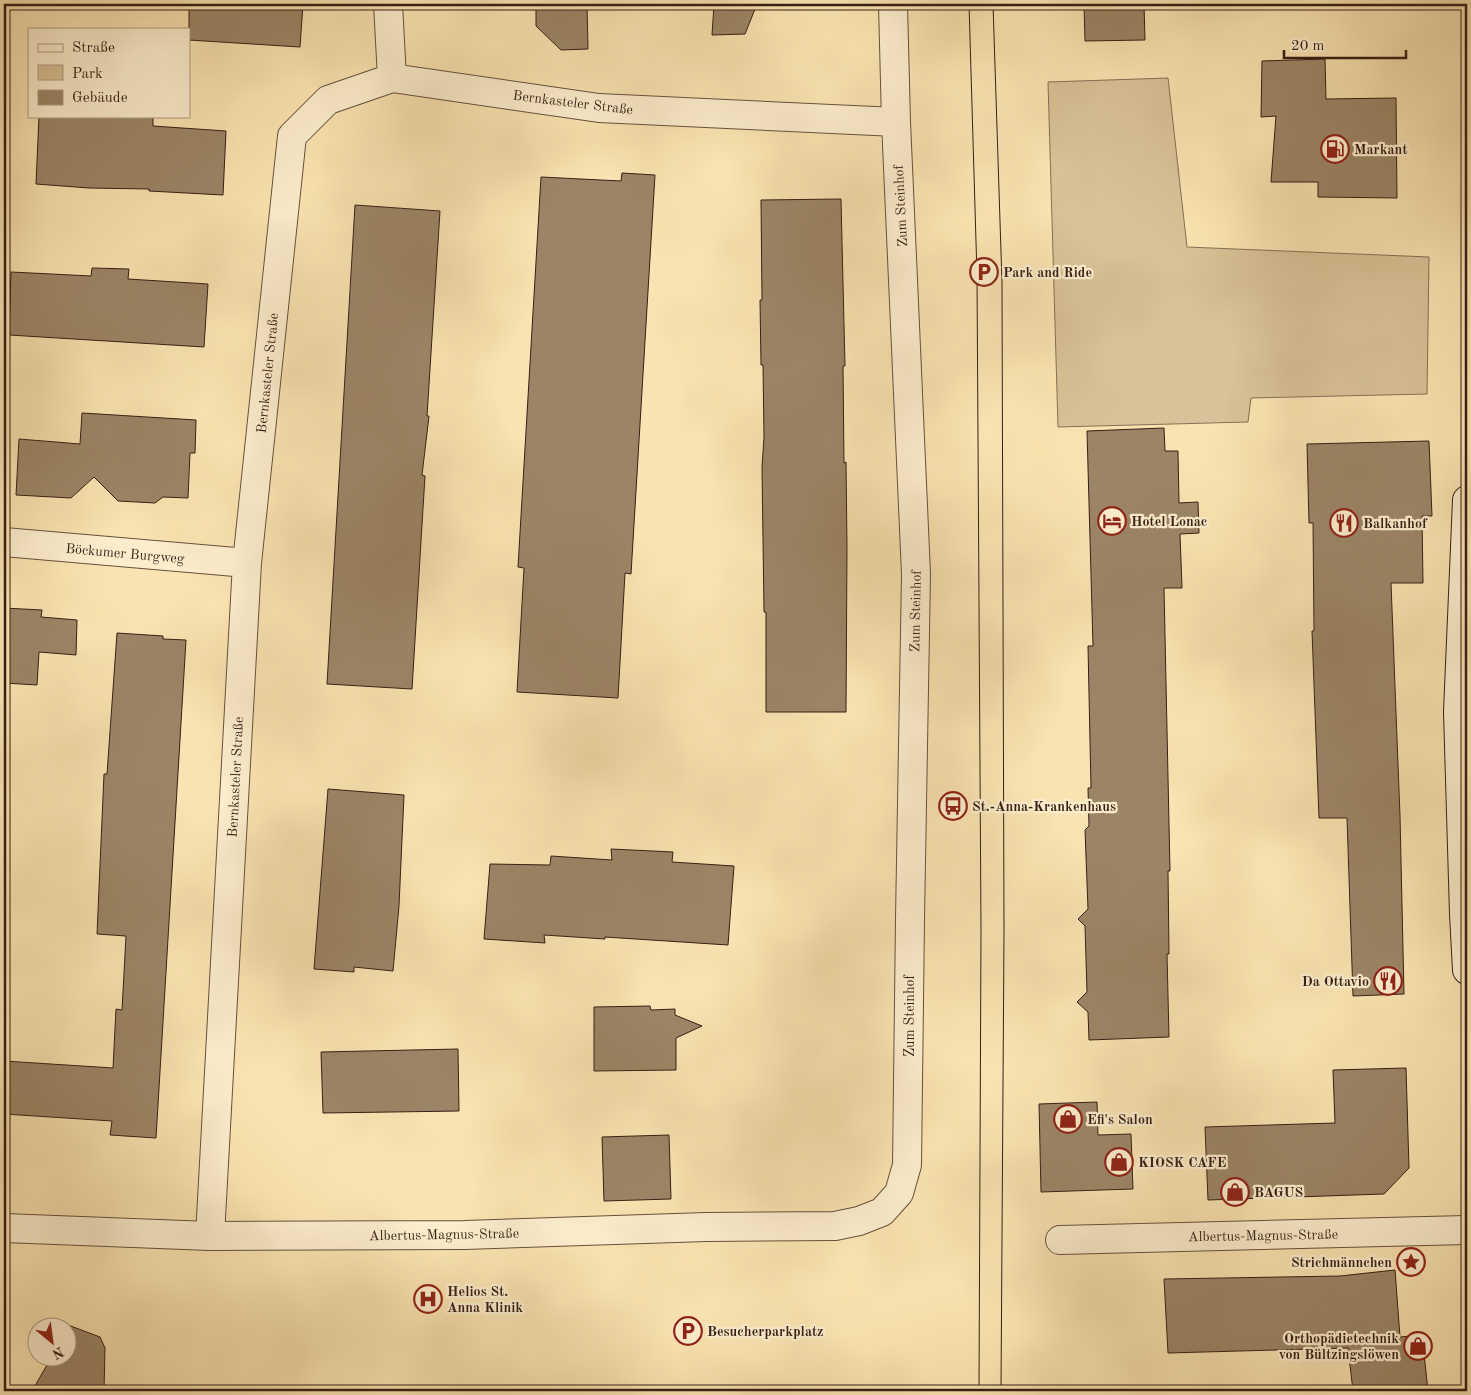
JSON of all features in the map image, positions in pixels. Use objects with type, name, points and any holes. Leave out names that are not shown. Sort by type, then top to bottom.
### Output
[{"type":"street","points":[[388,4],[392,78]]},
{"type":"street","name":"Zum Steinhof","points":[[882,1212],[898,1192],[907,1165],[916,574],[896,122],[893,4]]},
{"type":"street","name":"Bernkasteler Straße","points":[[210,1236],[247,563],[292,136],[328,100],[392,78],[599,108],[896,122]]},
{"type":"street","points":[[1467,500],[1458,712],[1467,970]]},
{"type":"street","name":"Böckumer Burgweg","points":[[4,542],[247,563]]},
{"type":"street","name":"Albertus-Magnus-Straße","points":[[4,1228],[210,1236],[464,1235],[706,1227],[834,1226],[859,1221],[882,1212]]},
{"type":"street","name":"Albertus-Magnus-Straße","points":[[1060,1240],[1467,1230]]},
{"type":"green space","points":[[1168,78],[1187,247],[1429,257],[1427,394],[1251,398],[1248,422],[1058,427],[1048,82]]},
{"type":"building","points":[[189,4],[303,4],[300,47],[190,40]]},
{"type":"building","points":[[536,4],[587,4],[588,49],[561,50],[536,26]]},
{"type":"building","points":[[714,4],[757,4],[745,34],[712,35]]},
{"type":"building","points":[[1084,4],[1144,4],[1145,40],[1085,41]]},
{"type":"building","name":"Markant","points":[[1325,59],[1326,99],[1396,98],[1397,198],[1318,197],[1318,182],[1271,182],[1276,116],[1261,117],[1262,61]]},
{"type":"building","points":[[39,118],[153,118],[153,126],[226,131],[223,195],[149,191],[149,189],[89,188],[36,184]]},
{"type":"building","points":[[622,173],[655,175],[631,574],[625,573],[618,698],[517,692],[524,568],[518,567],[541,177],[621,181]]},
{"type":"building","points":[[841,199],[845,366],[843,366],[844,463],[846,462],[847,547],[846,712],[766,712],[766,612],[764,612],[762,467],[764,437],[763,365],[761,365],[760,300],[762,300],[761,200]]},
{"type":"building","points":[[355,205],[440,211],[427,416],[429,416],[422,475],[425,476],[412,689],[327,684]]},
{"type":"building","points":[[92,268],[129,269],[128,279],[208,284],[204,347],[9,335],[11,272],[91,276]]},
{"type":"building","points":[[82,413],[196,420],[195,453],[190,453],[188,498],[163,497],[155,503],[118,501],[94,477],[71,498],[16,495],[19,439],[80,444]]},
{"type":"building","points":[[1164,428],[1165,451],[1178,451],[1179,503],[1198,502],[1199,533],[1180,534],[1182,588],[1164,588],[1170,871],[1168,871],[1169,954],[1167,954],[1169,1037],[1089,1040],[1088,1012],[1077,1002],[1087,992],[1085,926],[1078,919],[1088,909],[1085,830],[1089,826],[1088,788],[1091,788],[1088,646],[1093,646],[1087,431]]},
{"type":"building","points":[[1429,441],[1432,516],[1422,516],[1423,583],[1391,583],[1400,816],[1404,994],[1353,996],[1347,818],[1319,818],[1312,631],[1314,631],[1313,523],[1309,523],[1307,444]]},
{"type":"building","points":[[4,608],[42,610],[41,617],[77,620],[76,655],[39,652],[37,685],[4,683]]},
{"type":"building","points":[[117,633],[163,636],[163,639],[186,640],[156,1138],[110,1135],[112,1121],[4,1114],[4,1061],[113,1068],[116,1009],[122,1010],[126,936],[97,934],[104,774],[107,774]]},
{"type":"building","points":[[328,789],[404,795],[399,906],[393,971],[354,967],[354,972],[314,969]]},
{"type":"building","points":[[611,849],[673,852],[672,862],[734,866],[728,945],[544,935],[545,943],[484,939],[490,864],[550,865],[551,856],[612,860]]},
{"type":"building","points":[[650,1006],[651,1010],[675,1009],[675,1015],[702,1026],[676,1038],[676,1070],[594,1071],[594,1007]]},
{"type":"building","points":[[458,1049],[459,1111],[323,1113],[321,1052]]},
{"type":"building","points":[[1406,1068],[1409,1168],[1384,1194],[1208,1200],[1205,1127],[1335,1123],[1333,1070]]},
{"type":"building","points":[[1097,1102],[1098,1135],[1131,1134],[1133,1189],[1041,1192],[1039,1104]]},
{"type":"building","points":[[669,1135],[671,1199],[604,1201],[602,1137]]},
{"type":"building","points":[[1395,1270],[1400,1337],[1422,1335],[1428,1391],[1353,1391],[1348,1348],[1168,1353],[1164,1279],[1340,1276]]},
{"type":"building","points":[[78,1329],[100,1337],[105,1348],[104,1391],[32,1391],[45,1368],[78,1368]]},
{"type":"tram line","points":[[969,4],[977,275],[981,930],[979,1391]]},
{"type":"tram line","points":[[993,4],[1002,283],[1004,932],[1001,1391]]},
{"type":"place","name":"Markant","points":[[1335,149]]},
{"type":"place","name":"Park and Ride","points":[[984,272]]},
{"type":"place","name":"Hotel Lonac","points":[[1112,521]]},
{"type":"place","name":"Balkanhof","points":[[1344,523]]},
{"type":"place","name":"St.-Anna-Krankenhaus","points":[[953,806]]},
{"type":"place","name":"Da Ottavio","points":[[1388,981]]},
{"type":"place","name":"Efi's Salon","points":[[1068,1119]]},
{"type":"place","name":"KIOSK CAFE","points":[[1119,1162]]},
{"type":"place","name":"BAGUS","points":[[1235,1192]]},
{"type":"place","name":"Strichmännchen","points":[[1411,1262]]},
{"type":"place","name":"Helios St. Anna Klinik","points":[[428,1299]]},
{"type":"place","name":"Besucherparkplatz","points":[[688,1331]]},
{"type":"place","name":"Orthopädietechnik von Bültzingslöwen","points":[[1418,1346]]}]
